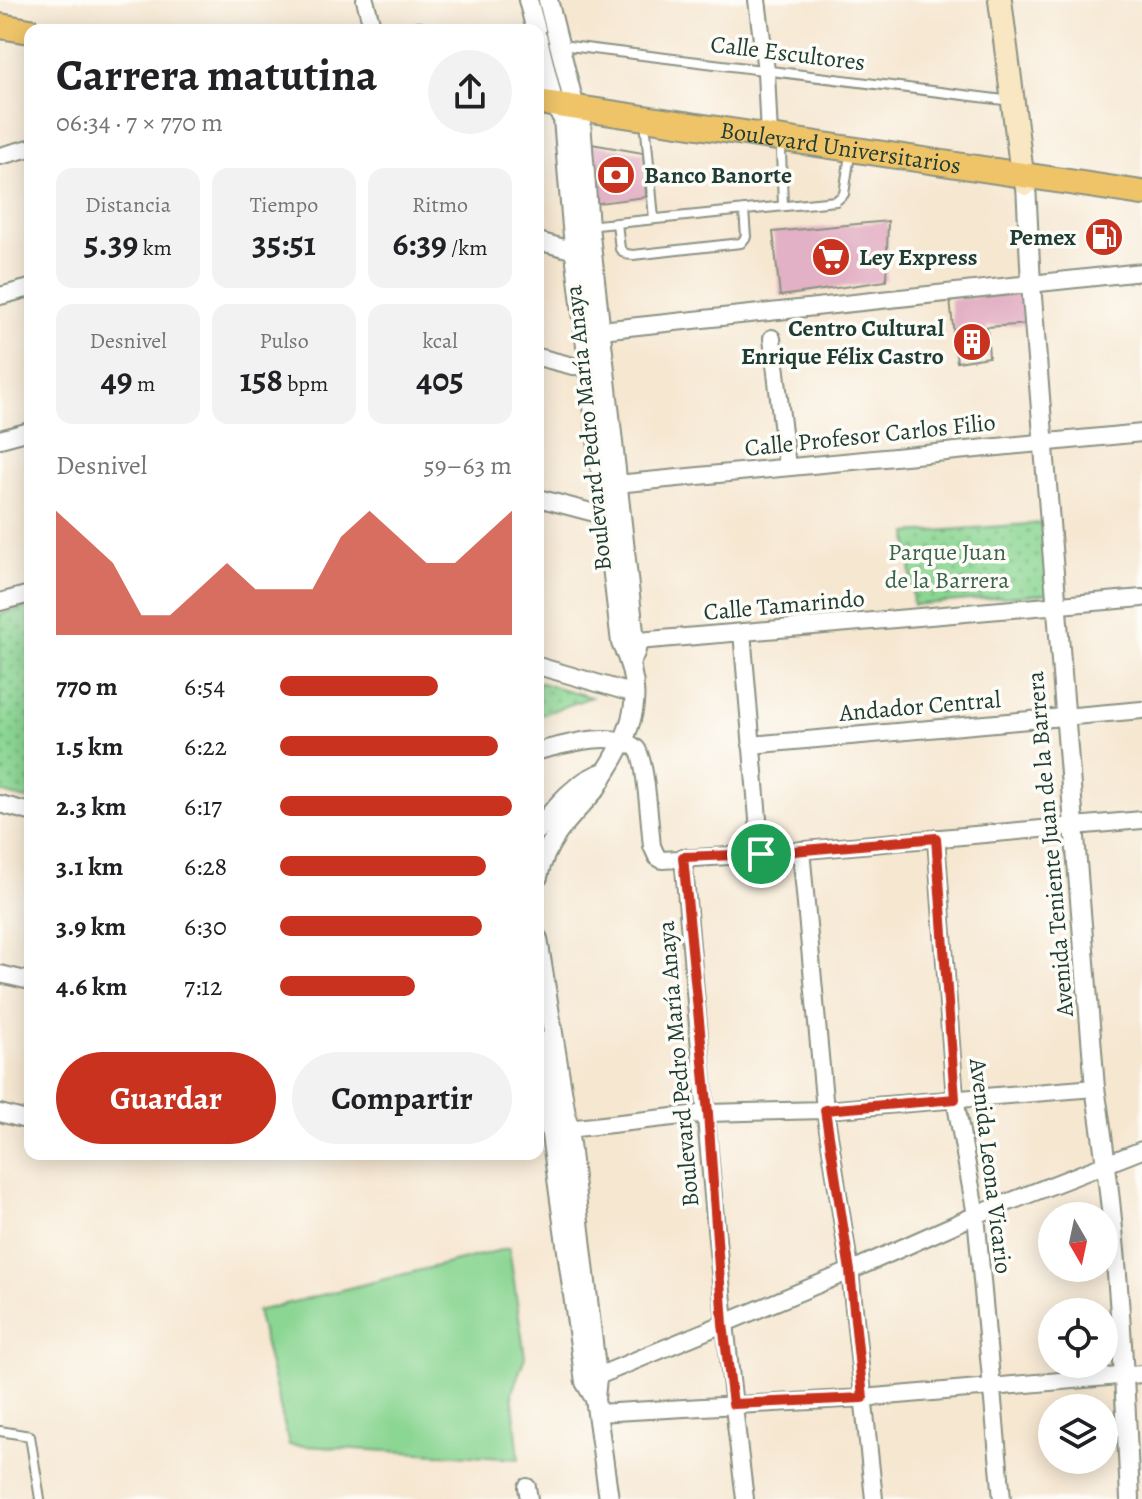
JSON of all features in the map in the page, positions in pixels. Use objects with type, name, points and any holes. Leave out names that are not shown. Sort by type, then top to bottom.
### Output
[{"type":"main road","name":"Avenida Teniente Juan de la Barrera","points":[[1000,0],[1024,179]]},
{"type":"main road","points":[[0,26],[24,30]]},
{"type":"main road","points":[[0,38],[24,41]]},
{"type":"main road","name":"Boulevard Universitarios","points":[[558,112],[646,131],[775,144],[849,161],[1142,193]]},
{"type":"main road","name":"Boulevard Universitarios","points":[[558,112],[1024,179],[1142,202]]},
{"type":"street","points":[[365,0],[371,24]]},
{"type":"street","points":[[528,0],[534,24]]},
{"type":"street","name":"Boulevard Pedro María Anaya","points":[[548,0],[559,45],[558,112]]},
{"type":"street","points":[[757,0],[775,144]]},
{"type":"street","name":"Boulevard Pedro María Anaya","points":[[544,61],[558,112],[601,330],[597,366]]},
{"type":"street","points":[[0,156],[24,150]]},
{"type":"street","name":"Avenida Teniente Juan de la Barrera","points":[[1024,179],[1095,1088],[1133,1375],[1130,1499]]},
{"type":"street","name":"Boulevard Pedro María Anaya","points":[[581,226],[575,251],[597,366],[628,642]]},
{"type":"street","points":[[544,243],[575,251]]},
{"type":"street","points":[[601,330],[1142,272]]},
{"type":"street","points":[[0,296],[24,290]]},
{"type":"street","points":[[772,338],[787,467]]},
{"type":"street","points":[[544,359],[573,366],[597,366]]},
{"type":"street","points":[[0,439],[24,433]]},
{"type":"street","name":"Calle Profesor Carlos Filio","points":[[610,485],[1142,433]]},
{"type":"street","name":"Boulevard Pedro María Anaya","points":[[610,485],[606,516],[635,694],[625,742]]},
{"type":"street","points":[[544,500],[606,516]]},
{"type":"street","points":[[0,602],[24,596]]},
{"type":"street","name":"Calle Tamarindo","points":[[628,642],[1142,598]]},
{"type":"street","points":[[742,632],[761,854]]},
{"type":"street","points":[[544,668],[635,694]]},
{"type":"street","name":"Andador Central","points":[[751,745],[1142,710]]},
{"type":"street","points":[[544,750],[591,739],[625,742],[636,748],[641,755],[653,852],[662,860],[1142,820]]},
{"type":"street","points":[[544,856],[562,825],[594,791],[625,742]]},
{"type":"street","points":[[544,823],[566,796],[594,775],[605,772]]},
{"type":"street","points":[[0,804],[24,810]]},
{"type":"street","name":"Avenida Leona Vicario","points":[[936,838],[955,1099],[976,1215],[1002,1499]]},
{"type":"street","points":[[801,850],[825,1110],[850,1271],[874,1499]]},
{"type":"street","name":"Boulevard Pedro María Anaya","points":[[683,857],[708,1113],[723,1324],[745,1499]]},
{"type":"street","points":[[0,974],[24,980]]},
{"type":"street","points":[[544,1052],[559,1129],[609,1499]]},
{"type":"street","points":[[559,1129],[708,1113],[825,1110],[1095,1088]]},
{"type":"street","points":[[0,1113],[24,1119]]},
{"type":"street","points":[[591,1379],[976,1215],[1142,1150]]},
{"type":"street","points":[[596,1406],[863,1398],[1133,1375]]},
{"type":"lane","name":"Calle Escultores","points":[[559,45],[1013,101]]},
{"type":"lane","points":[[646,131],[654,219]]},
{"type":"lane","points":[[775,144],[783,206]]},
{"type":"lane","points":[[581,226],[840,199],[844,194],[849,161]]},
{"type":"lane","points":[[617,223],[620,249],[629,255],[741,243],[746,237],[744,210]]},
{"type":"lane","points":[[0,1431],[30,1436],[40,1499]]},
{"type":"green space","name":"Parque Juan de la Barrera","points":[[1043,523],[1053,593],[913,605],[908,533]]},
{"type":"green space","points":[[24,608],[24,798],[0,792],[0,614]]},
{"type":"green space","points":[[544,684],[591,697],[544,714]]},
{"type":"green space","points":[[509,1248],[525,1357],[512,1392],[519,1459],[289,1445],[257,1311]]},
{"type":"building","name":"Banco Banorte","points":[[586,143],[643,153],[646,197],[591,204]]},
{"type":"building","name":"Ley Express","points":[[888,221],[886,281],[780,296],[773,232]]},
{"type":"building","name":"Centro Cultural Enrique Félix Castro","points":[[1026,291],[1029,324],[987,327],[989,357],[957,362],[950,300]]},
{"type":"place","name":"Banco Banorte","points":[[616,175]]},
{"type":"place","name":"Pemex","points":[[1104,237]]},
{"type":"place","name":"Ley Express","points":[[831,257]]},
{"type":"place","name":"Centro Cultural Enrique Félix Castro","points":[[972,342]]},
{"type":"route","points":[[936,838],[955,1099],[825,1110],[850,1271],[863,1398],[733,1404],[723,1324],[708,1113],[683,857],[761,854],[936,838]]}]
